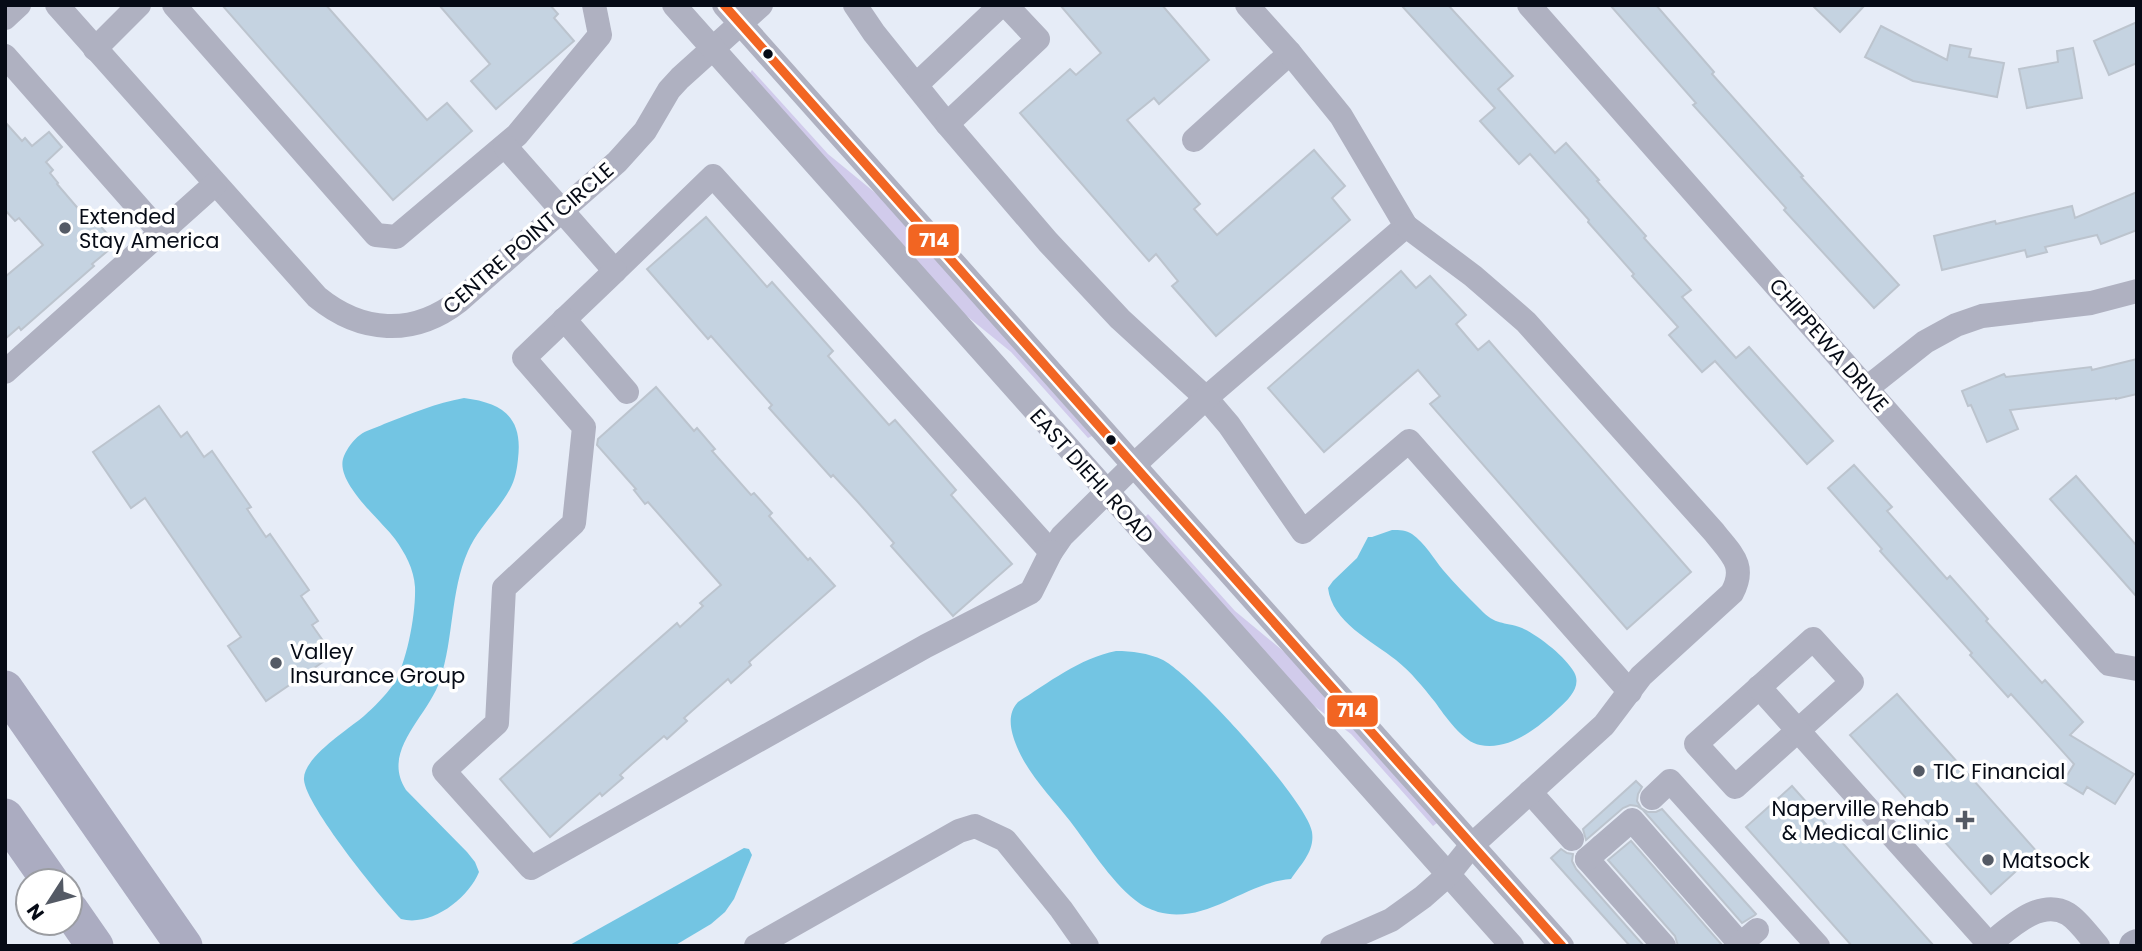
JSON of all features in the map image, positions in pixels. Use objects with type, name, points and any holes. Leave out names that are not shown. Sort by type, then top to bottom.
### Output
[{"type":"highway","points":[[5,689],[184,946]]},
{"type":"highway","points":[[5,817],[40,867]]},
{"type":"highway","points":[[84,930],[95,946]]},
{"type":"street","points":[[5,18],[19,5]]},
{"type":"street","name":"CENTRE POINT CIRCLE","points":[[57,5],[317,298],[342,315],[361,323],[380,326],[419,323],[450,308],[617,162],[636,142],[669,90],[713,48],[732,14],[761,5]]},
{"type":"street","points":[[95,48],[139,5]]},
{"type":"street","points":[[174,5],[376,235],[396,237],[517,135],[600,35],[594,5]]},
{"type":"street","name":"EAST DIEHL ROAD","points":[[674,5],[1512,946]]},
{"type":"street","points":[[855,5],[947,124],[1048,242],[1116,316],[1206,398],[1229,425],[1303,532],[1409,441],[1630,692]]},
{"type":"street","points":[[916,85],[1003,5],[1038,39],[947,124]]},
{"type":"street","points":[[1247,5],[1341,116],[1406,226],[1474,276],[1526,322],[1714,532],[1733,555],[1740,580],[1732,593],[1641,676],[1604,725],[1472,845],[1448,875],[1420,900],[1391,920],[1336,945]]},
{"type":"street","name":"CHIPPEWA DRIVE","points":[[1529,5],[2109,664],[2137,669]]},
{"type":"street","name":"EAST DIEHL ROAD","points":[[732,14],[1562,946]]},
{"type":"street","points":[[1194,140],[1290,53]]},
{"type":"street","points":[[5,56],[161,233]]},
{"type":"street","points":[[505,146],[615,271]]},
{"type":"street","points":[[1051,552],[713,176],[524,358],[584,427],[574,523],[505,588],[497,723],[444,771],[531,869],[926,646],[1031,592],[1062,536],[1134,465],[1206,398],[1406,226]]},
{"type":"street","points":[[5,372],[215,184]]},
{"type":"street","points":[[1867,388],[1924,342],[1956,325],[1982,316],[2091,303],[2137,291]]},
{"type":"street","points":[[564,319],[627,392]]},
{"type":"street","points":[[1813,639],[1852,682],[1735,787],[1696,744],[1759,687],[1813,639]]},
{"type":"street","points":[[1759,687],[1988,945],[2025,916],[2044,909],[2067,914],[2098,946]]},
{"type":"street","points":[[1652,798],[1670,781],[1818,946]]},
{"type":"street","points":[[1530,792],[1572,838]]},
{"type":"street","points":[[1664,946],[1594,853],[1632,820],[1746,940],[1783,907]]},
{"type":"street","points":[[756,946],[959,831],[975,826],[1005,840],[1087,946]]},
{"type":"shaded area","points":[[752,70],[828,154],[884,200],[1092,436],[1088,438],[1011,352],[957,308],[749,74]]},
{"type":"shaded area","points":[[1148,514],[1235,611],[1288,655],[1437,823],[1433,826],[1351,734],[1305,699],[1144,518]]},
{"type":"water","points":[[464,398],[490,404],[508,415],[517,432],[519,445],[516,471],[510,489],[468,551],[458,583],[440,680],[402,747],[399,761],[400,775],[406,790],[467,852],[479,872],[466,892],[447,909],[424,919],[401,919],[377,892],[317,810],[304,780],[305,771],[318,754],[368,713],[393,685],[410,638],[414,610],[414,580],[408,562],[395,539],[360,500],[345,477],[342,466],[344,456],[357,437],[365,432],[423,409]]},
{"type":"water","points":[[1392,530],[1407,532],[1417,538],[1448,575],[1495,621],[1522,628],[1536,636],[1570,666],[1576,677],[1573,692],[1533,730],[1513,741],[1491,746],[1480,745],[1467,739],[1407,670],[1354,630],[1337,611],[1328,588],[1357,558],[1368,537]]},
{"type":"water","points":[[1116,651],[1152,656],[1178,670],[1222,713],[1271,768],[1306,817],[1312,832],[1306,857],[1291,879],[1258,887],[1193,913],[1158,912],[1138,902],[1126,892],[1041,786],[1027,767],[1015,741],[1011,724],[1014,707],[1077,665]]},
{"type":"water","points":[[744,848],[749,849],[752,855],[734,899],[725,912],[711,924],[674,946],[568,946]]},
{"type":"building","points":[[222,5],[326,5],[427,120],[447,103],[472,131],[393,200]]},
{"type":"building","points":[[439,5],[550,5],[558,14],[554,18],[574,41],[496,109],[471,81],[490,64]]},
{"type":"building","points":[[1060,5],[1162,5],[1209,60],[1159,104],[1154,98],[1127,120],[1200,204],[1194,209],[1217,235],[1314,150],[1345,186],[1332,198],[1350,220],[1216,336],[1172,286],[1178,281],[1156,254],[1149,261],[1020,113],[1070,69],[1076,75],[1101,53]]},
{"type":"building","points":[[1401,5],[1448,5],[1513,76],[1498,89],[1555,153],[1566,143],[1599,180],[1597,181],[1646,236],[1644,238],[1691,290],[1682,297],[1736,358],[1749,347],[1833,441],[1807,464],[1715,361],[1702,372],[1669,335],[1678,327],[1632,276],[1634,274],[1589,220],[1530,154],[1519,164],[1480,121],[1495,108]]},
{"type":"building","points":[[1610,5],[1656,5],[1714,72],[1712,74],[1803,176],[1801,177],[1899,285],[1874,308],[1784,210],[1786,208],[1693,105],[1696,103]]},
{"type":"building","points":[[1812,5],[1865,5],[1840,32]]},
{"type":"building","points":[[2137,22],[2137,63],[2109,75],[2094,41]]},
{"type":"building","points":[[1881,26],[1947,60],[1950,45],[1971,49],[1969,57],[2004,63],[1997,97],[1913,81],[1865,57]]},
{"type":"building","points":[[2073,48],[2082,98],[2027,108],[2019,69],[2058,62],[2057,51]]},
{"type":"building","name":"Extended Stay America","points":[[5,122],[22,141],[25,138],[32,146],[49,132],[62,147],[46,162],[53,170],[50,173],[87,219],[93,225],[97,222],[116,244],[21,330],[19,327],[5,339],[5,277],[43,245],[19,218],[15,221],[5,210]]},
{"type":"building","points":[[2137,192],[2137,230],[2101,244],[2097,235],[2045,247],[2047,252],[2027,257],[2025,250],[1942,270],[1934,236],[2072,206],[2075,218]]},
{"type":"building","points":[[706,217],[767,287],[772,282],[833,351],[828,356],[889,425],[895,420],[956,490],[951,495],[1012,564],[953,616],[891,546],[894,543],[857,501],[833,475],[831,477],[769,408],[772,405],[711,336],[708,339],[647,269]]},
{"type":"building","points":[[1401,271],[1416,288],[1430,276],[1466,315],[1456,324],[1478,350],[1489,341],[1691,572],[1627,629],[1430,404],[1440,396],[1418,370],[1324,452],[1268,388]]},
{"type":"building","points":[[2137,359],[2137,394],[2116,399],[2010,410],[2018,429],[1987,442],[1962,391],[2004,374],[2006,377],[2091,367],[2092,370]]},
{"type":"building","points":[[656,387],[694,431],[697,428],[715,449],[712,451],[751,495],[754,493],[772,513],[769,516],[835,586],[749,662],[751,665],[731,683],[728,679],[684,718],[687,721],[667,739],[664,736],[620,775],[623,778],[602,796],[600,793],[550,837],[500,779],[677,623],[680,627],[703,606],[700,603],[721,585],[648,502],[645,504],[634,490],[636,489],[597,445],[598,439]]},
{"type":"building","points":[[159,406],[181,437],[187,432],[204,457],[212,451],[251,507],[247,509],[266,537],[270,534],[309,590],[301,596],[318,621],[312,625],[333,655],[266,701],[228,646],[241,637],[145,498],[131,508],[93,452]]},
{"type":"building","points":[[1854,465],[1892,507],[1887,511],[1947,579],[1950,576],[2042,683],[2045,680],[2083,722],[2070,735],[2134,774],[2115,804],[2087,787],[2083,794],[2063,782],[2074,764],[2011,694],[2008,697],[1970,655],[1972,653],[1880,551],[1882,549],[1828,488]]},
{"type":"building","points":[[2076,476],[2137,546],[2137,597],[2050,499]]},
{"type":"building","points":[[1897,694],[2037,852],[1991,894],[1850,735]]},
{"type":"building","points":[[1636,781],[1642,787],[1637,801],[1641,808],[1648,812],[1662,809],[1755,915],[1742,923],[1637,806],[1623,808],[1586,840],[1583,829]]},
{"type":"building","points":[[1792,786],[1934,946],[1852,946],[1746,827]]},
{"type":"building","points":[[1631,841],[1721,946],[1678,946],[1675,936],[1608,860]]},
{"type":"building","points":[[1561,849],[1573,854],[1572,861],[1576,869],[1644,946],[1630,946],[1551,858]]},
{"type":"transit line","name":"714","points":[[724,5],[1562,946]]},
{"type":"place","name":"Extended Stay America","points":[[65,228]]},
{"type":"place","name":"Valley Insurance Group","points":[[276,663]]},
{"type":"place","name":"TIC Financial","points":[[1919,771]]},
{"type":"place","name":"Naperville Rehab & Medical Clinic","points":[[1965,820]]},
{"type":"place","name":"Matsock","points":[[1988,860]]}]
